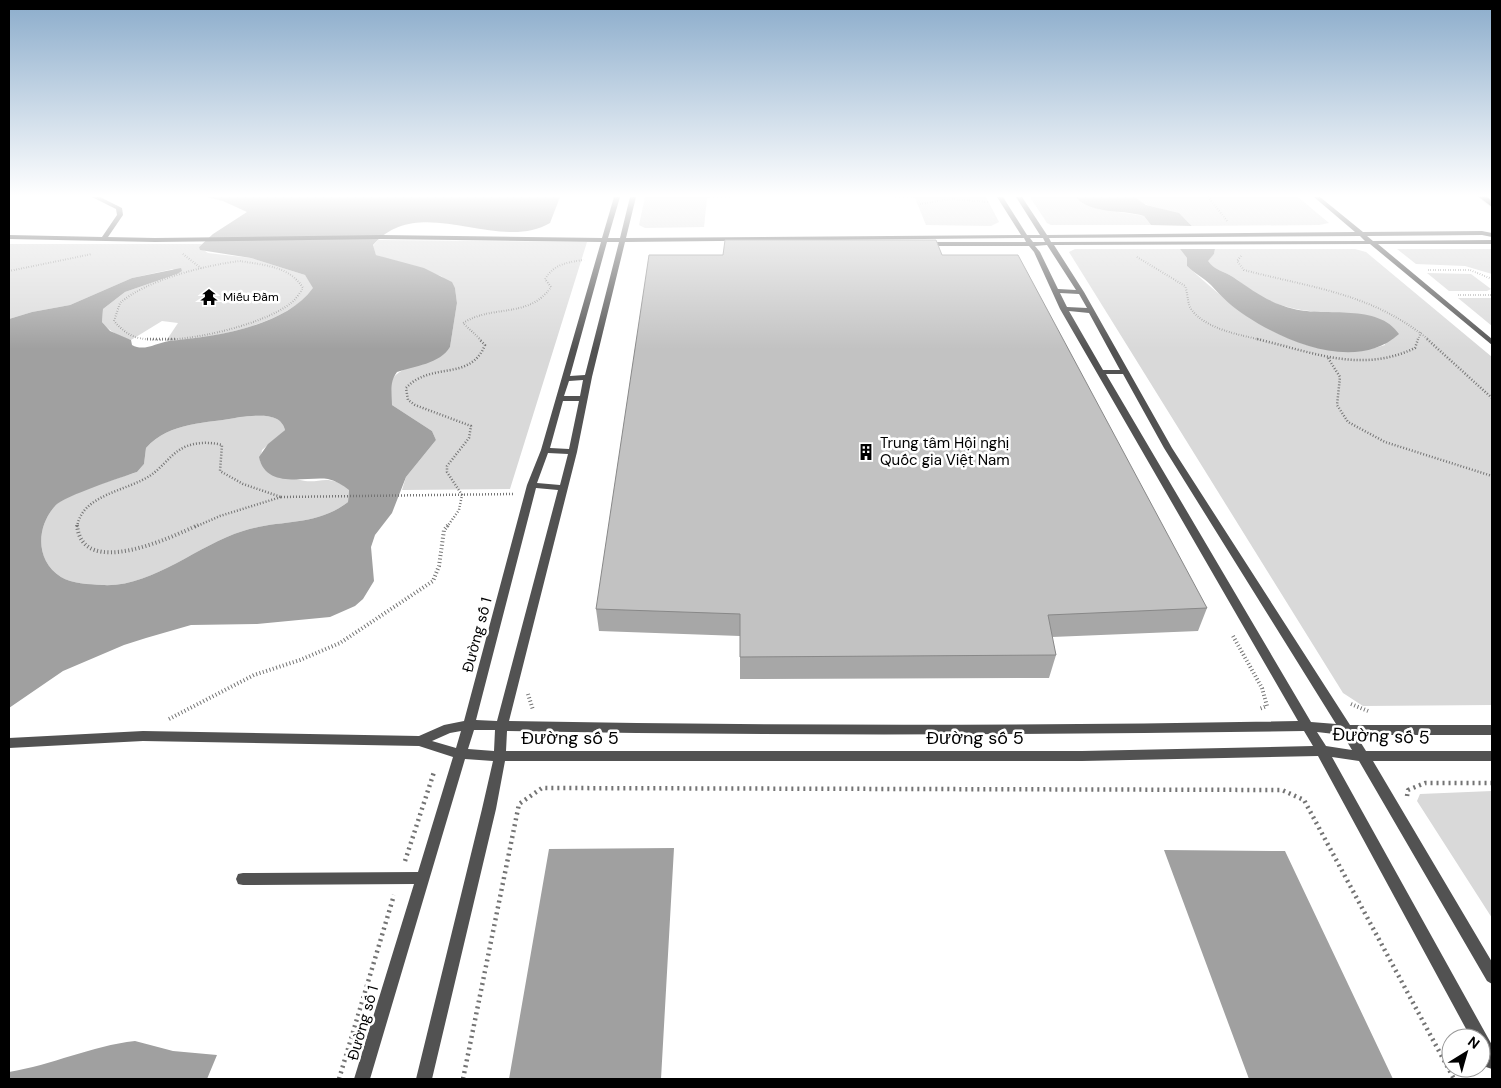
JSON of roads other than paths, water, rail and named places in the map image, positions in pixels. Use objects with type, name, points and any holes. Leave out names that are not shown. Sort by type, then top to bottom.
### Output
[{"type":"lane","name":"Đường số 1","points":[[362,1079],[458,754],[469,725],[532,485],[545,450],[604,248]]},
{"type":"lane","points":[[424,1079],[500,756],[501,727],[562,488],[573,452],[588,377],[620,248]]},
{"type":"lane","points":[[1032,248],[1064,310],[1305,726],[1322,751],[1474,1028]]},
{"type":"lane","points":[[1051,248],[1081,292],[1168,448],[1363,756],[1492,976]]},
{"type":"lane","points":[[1378,248],[1492,343]]},
{"type":"lane","points":[[1055,291],[1081,292]]},
{"type":"lane","points":[[590,295],[609,296]]},
{"type":"lane","points":[[1064,310],[1092,311]]},
{"type":"lane","points":[[584,315],[604,316]]},
{"type":"lane","points":[[1100,372],[1124,372]]},
{"type":"lane","points":[[566,379],[588,377]]},
{"type":"lane","points":[[560,399],[584,398]]},
{"type":"lane","points":[[545,450],[573,452]]},
{"type":"lane","points":[[532,485],[562,488]]},
{"type":"lane","name":"Đường số 5","points":[[420,741],[448,728],[469,725],[501,727],[1014,730],[1305,726],[1346,730],[1492,730]]},
{"type":"lane","points":[[9,743],[143,736],[420,741]]},
{"type":"lane","name":"Đường số 5","points":[[420,741],[441,751],[458,754],[500,756],[1082,756],[1322,751],[1363,756],[1492,756]]},
{"type":"lane","points":[[243,879],[421,878]]},
{"type":"place","name":"Miếu Đầm","points":[[209,297]]},
{"type":"place","name":"Trung tâm Hội nghị Quốc gia Việt Nam","points":[[866,452]]}]
